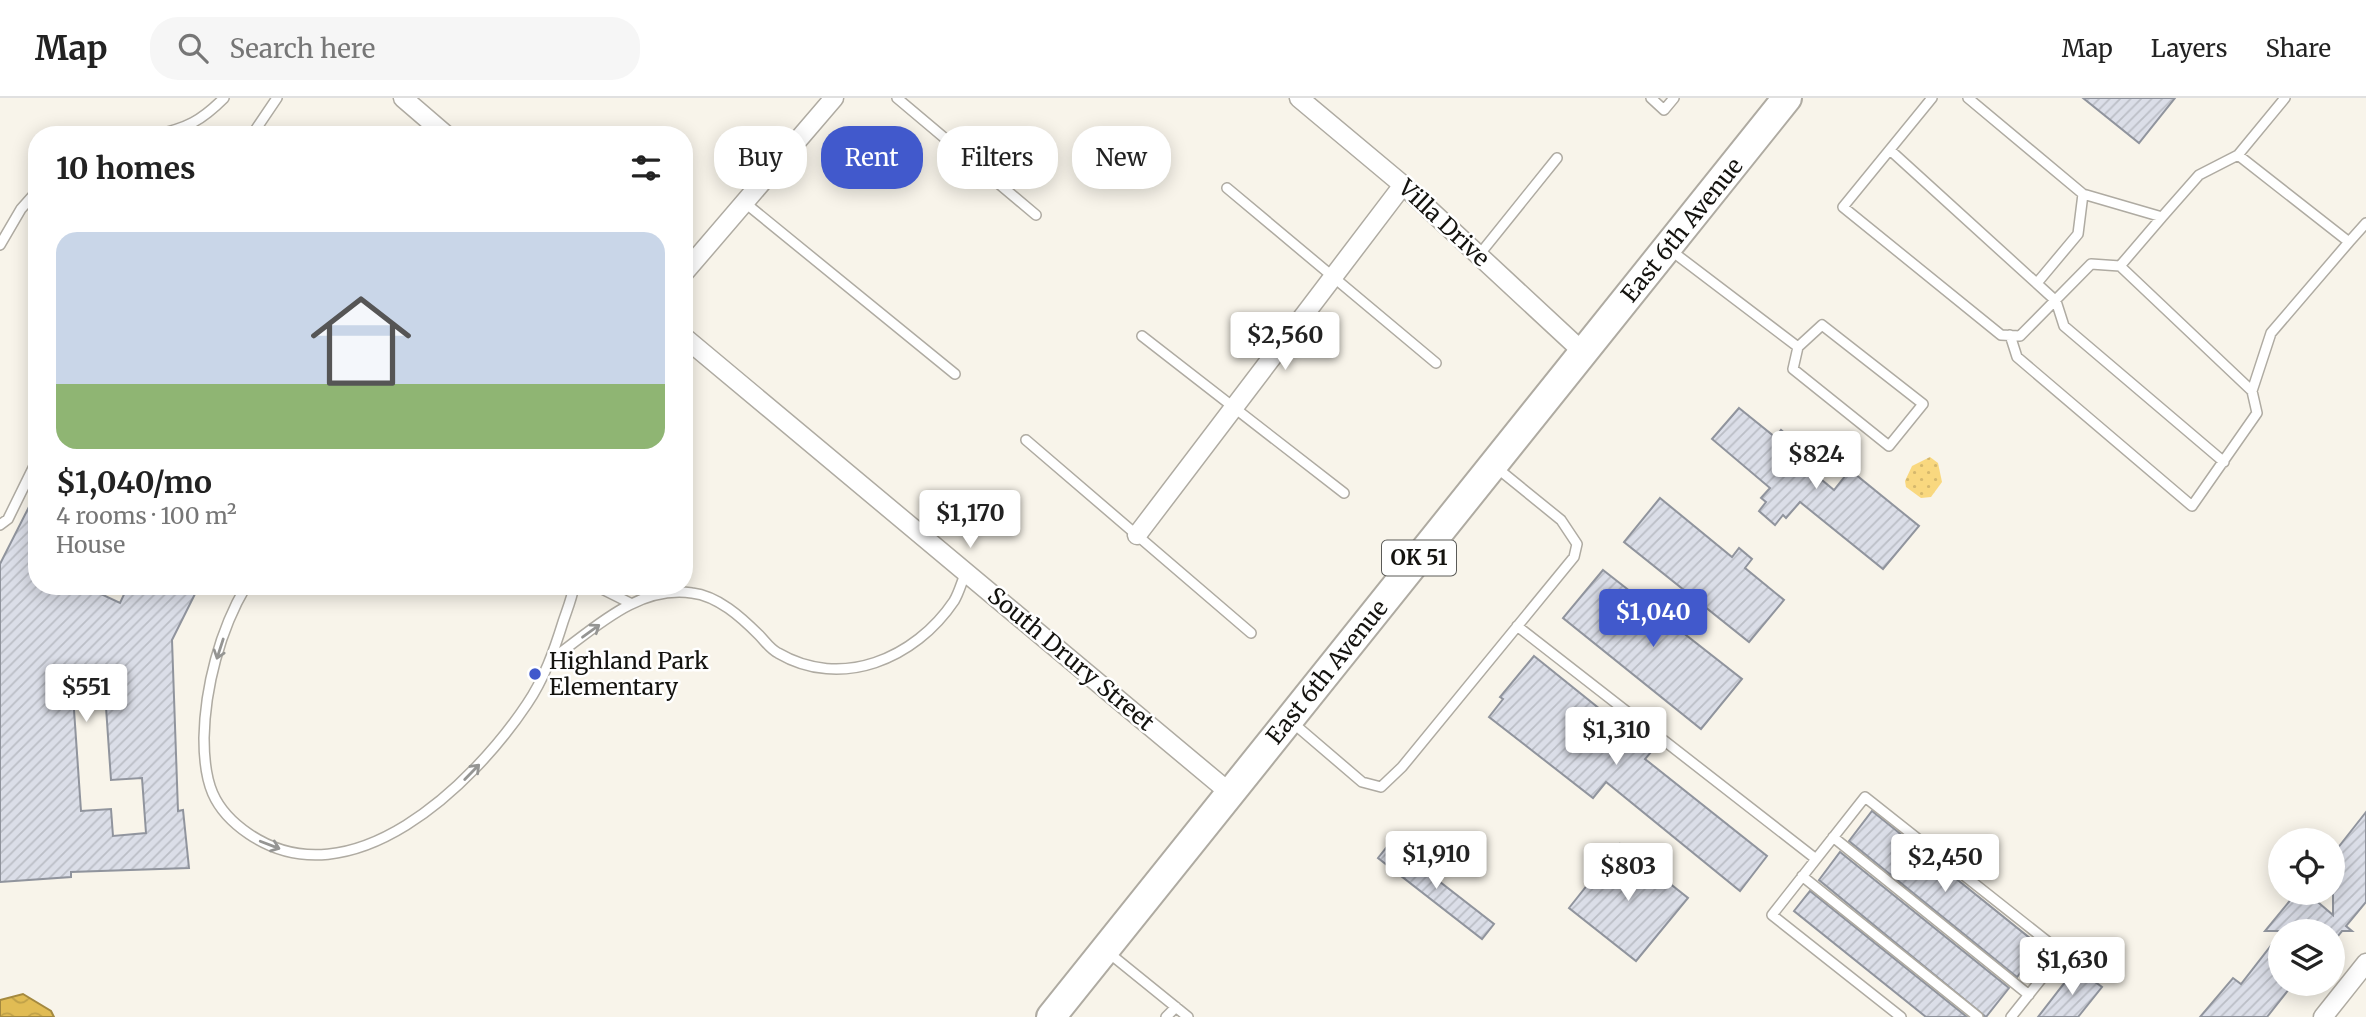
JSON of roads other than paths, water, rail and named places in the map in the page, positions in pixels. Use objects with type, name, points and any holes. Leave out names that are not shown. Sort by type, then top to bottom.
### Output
[{"type":"main road","name":"East 6th Avenue","points":[[1051,1017],[1787,98]]},
{"type":"street","points":[[403,98],[436,126]]},
{"type":"street","points":[[693,262],[834,98]]},
{"type":"street","name":"Villa Drive","points":[[1299,98],[1403,185],[1584,353]]},
{"type":"street","points":[[1138,535],[1403,185]]},
{"type":"street","name":"South Drury Street","points":[[693,344],[1230,793]]},
{"type":"street","points":[[2323,1017],[2366,963]]},
{"type":"lane","points":[[187,126],[203,119],[224,98]]},
{"type":"lane","points":[[258,126],[277,98]]},
{"type":"lane","points":[[897,98],[1036,215]]},
{"type":"lane","points":[[1651,98],[1664,110],[1674,98]]},
{"type":"lane","points":[[1932,98],[1843,207],[2001,335],[2020,336],[2091,264],[2120,266],[2252,391]]},
{"type":"lane","points":[[1968,98],[2083,194],[2162,217]]},
{"type":"lane","points":[[2120,266],[2199,175],[2238,155],[2285,98]]},
{"type":"lane","points":[[1890,150],[2056,300],[2064,326],[2224,462]]},
{"type":"lane","points":[[2238,155],[2348,242]]},
{"type":"lane","points":[[1479,256],[1557,158]]},
{"type":"lane","points":[[1227,188],[1436,363]]},
{"type":"lane","points":[[2037,283],[2078,234],[2083,194]]},
{"type":"lane","points":[[0,245],[28,201]]},
{"type":"lane","points":[[744,202],[955,373]]},
{"type":"lane","points":[[2010,335],[2017,357],[2192,506],[2257,413],[2252,391],[2272,333],[2366,223]]},
{"type":"lane","points":[[1668,248],[1798,347]]},
{"type":"lane","points":[[1822,325],[1923,404],[1889,446],[1793,369],[1798,347],[1822,325]]},
{"type":"lane","points":[[1142,336],[1344,493]]},
{"type":"lane","points":[[1026,440],[1251,633]]},
{"type":"lane","points":[[1289,720],[1362,782],[1381,787],[1402,767],[1574,557],[1577,544],[1561,520],[1494,465]]},
{"type":"lane","points":[[0,526],[8,519],[28,478]]},
{"type":"lane","points":[[693,593],[719,601],[776,652],[800,663],[826,670],[864,668],[898,655],[929,628],[954,601],[966,571]]},
{"type":"lane","points":[[242,595],[219,650],[205,709],[206,770],[220,810],[268,847],[311,855],[354,849],[413,820],[456,788],[492,751],[528,703],[552,659],[570,595]]},
{"type":"lane","points":[[614,595],[630,603]]},
{"type":"lane","points":[[552,659],[630,603],[653,595]]},
{"type":"lane","points":[[1517,626],[1815,859]]},
{"type":"lane","points":[[1901,1017],[1772,915],[1865,797],[2062,953],[2011,1017]]},
{"type":"lane","points":[[1833,837],[2029,995]]},
{"type":"lane","points":[[1802,876],[1978,1017]]},
{"type":"lane","points":[[1105,950],[1188,1017]]},
{"type":"lane","points":[[1167,1017],[1176,1007]]},
{"type":"water","points":[[23,994],[51,1011],[54,1017],[0,1017],[0,1000]]},
{"type":"place","name":"Highland Park Elementary","points":[[535,674]]}]
